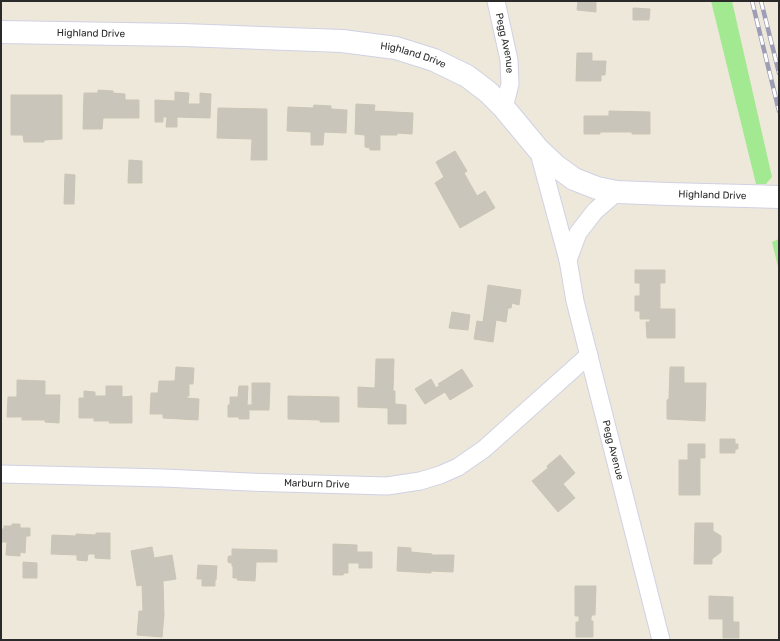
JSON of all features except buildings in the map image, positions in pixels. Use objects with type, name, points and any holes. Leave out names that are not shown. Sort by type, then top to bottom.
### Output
[{"type":"street","name":"Pegg Avenue","points":[[496,1],[509,60],[510,84],[504,108]]},
{"type":"street","name":"Highland Drive","points":[[1,32],[183,35],[318,40],[342,41],[396,48],[434,60],[467,76],[488,92],[504,108],[538,149],[556,166],[574,179],[597,188],[617,192],[779,196]]},
{"type":"street","name":"Pegg Avenue","points":[[538,149],[568,260],[575,301],[661,640]]},
{"type":"street","points":[[568,260],[578,233],[595,211],[617,192]]},
{"type":"street","name":"Marburn Drive","points":[[1,474],[387,486],[420,481],[440,476],[458,467],[484,450],[589,355]]},
{"type":"green space","points":[[711,1],[732,1],[772,177],[766,184],[756,184]]},
{"type":"green space","points":[[779,239],[779,271],[772,242]]},
{"type":"railway","points":[[752,1],[779,111]]},
{"type":"railway","points":[[761,1],[779,73]]}]
